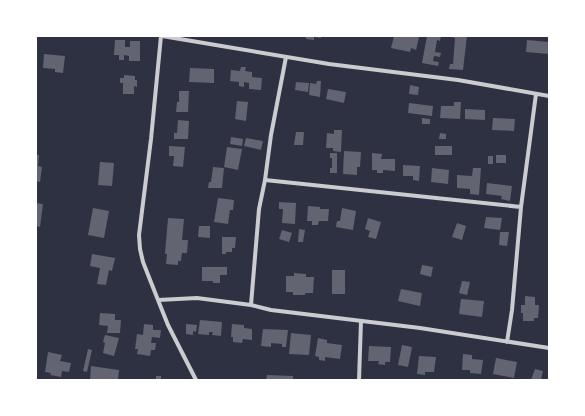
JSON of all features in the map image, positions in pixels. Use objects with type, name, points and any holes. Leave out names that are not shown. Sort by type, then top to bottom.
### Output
[{"type":"street","points":[[196,380],[168,325],[140,249],[139,235],[162,36],[286,57],[458,80],[549,96]]},
{"type":"street","points":[[251,305],[259,209],[286,57]]},
{"type":"street","points":[[507,342],[512,310],[521,207],[536,94]]},
{"type":"street","points":[[265,180],[521,207]]},
{"type":"street","points":[[158,300],[197,298],[251,305],[272,310],[420,328],[549,348]]},
{"type":"street","points":[[359,380],[361,321]]},
{"type":"building","points":[[306,36],[321,36],[321,38],[314,37],[314,40],[306,39]]},
{"type":"building","points":[[394,36],[419,37],[416,50],[411,48],[410,52],[391,48]]},
{"type":"building","points":[[427,36],[441,36],[440,41],[437,40],[435,52],[441,53],[440,57],[434,56],[433,61],[439,62],[438,66],[422,63]]},
{"type":"building","points":[[467,36],[463,70],[449,69],[450,64],[453,64],[455,38],[452,37]]},
{"type":"building","points":[[115,40],[125,40],[125,47],[130,47],[130,41],[140,41],[140,61],[129,61],[129,56],[124,55],[124,60],[119,60],[119,55],[114,55]]},
{"type":"building","points":[[527,40],[549,42],[549,54],[526,52]]},
{"type":"building","points":[[44,54],[65,56],[63,73],[55,72],[55,69],[43,68]]},
{"type":"building","points":[[241,67],[246,67],[245,71],[252,72],[252,77],[262,78],[261,90],[249,89],[249,83],[244,82],[244,87],[239,86],[239,82],[230,81],[231,70],[240,71]]},
{"type":"building","points":[[190,68],[214,69],[214,83],[189,82]]},
{"type":"building","points":[[124,75],[135,76],[135,80],[137,80],[137,87],[134,86],[134,94],[123,94],[123,83],[120,83],[120,78],[124,78]]},
{"type":"building","points":[[317,81],[321,81],[320,97],[309,95],[310,83],[316,84]]},
{"type":"building","points":[[296,82],[309,83],[308,92],[295,90]]},
{"type":"building","points":[[410,85],[419,87],[418,95],[409,94]]},
{"type":"building","points":[[328,89],[346,92],[344,103],[326,99]]},
{"type":"building","points":[[179,91],[189,91],[188,112],[176,112],[177,102],[179,102]]},
{"type":"building","points":[[237,101],[248,102],[246,121],[235,119]]},
{"type":"building","points":[[454,102],[461,102],[460,119],[440,118],[441,106],[454,106]]},
{"type":"building","points":[[409,103],[433,106],[432,116],[408,113]]},
{"type":"building","points":[[465,109],[485,110],[485,120],[465,119]]},
{"type":"building","points":[[422,118],[430,119],[430,124],[422,124]]},
{"type":"building","points":[[493,118],[515,119],[514,131],[492,130]]},
{"type":"building","points":[[178,120],[189,121],[188,139],[174,139],[174,133],[177,133]]},
{"type":"building","points":[[334,130],[342,130],[341,152],[333,151],[333,148],[326,148],[327,133],[334,134]]},
{"type":"building","points":[[296,132],[304,132],[303,145],[294,145]]},
{"type":"building","points":[[440,133],[446,134],[446,139],[439,139]]},
{"type":"building","points":[[231,137],[243,139],[242,146],[230,144]]},
{"type":"building","points":[[246,138],[263,141],[261,150],[244,146]]},
{"type":"building","points":[[169,146],[185,147],[183,167],[173,166],[174,156],[169,156]]},
{"type":"building","points":[[435,146],[452,146],[452,155],[435,155]]},
{"type":"building","points":[[227,147],[242,149],[238,170],[224,167]]},
{"type":"building","points":[[344,151],[361,152],[360,167],[357,167],[357,175],[343,174]]},
{"type":"building","points":[[330,153],[337,153],[337,173],[330,173],[330,168],[332,168],[332,158],[330,158]]},
{"type":"building","points":[[372,153],[382,154],[381,159],[395,159],[395,171],[383,170],[383,173],[377,173],[377,170],[372,170]]},
{"type":"building","points":[[36,155],[39,155],[38,166],[42,167],[40,182],[36,181]]},
{"type":"building","points":[[496,155],[506,155],[506,163],[496,163]]},
{"type":"building","points":[[488,156],[493,156],[493,164],[488,164]]},
{"type":"building","points":[[100,162],[114,163],[112,186],[98,185]]},
{"type":"building","points":[[403,165],[420,166],[419,181],[413,180],[413,176],[403,176]]},
{"type":"building","points":[[213,167],[224,168],[222,188],[208,188],[209,182],[211,182]]},
{"type":"building","points":[[432,168],[449,170],[448,184],[431,182]]},
{"type":"building","points":[[473,168],[481,168],[479,195],[470,194],[470,189],[457,188],[457,175],[472,176]]},
{"type":"building","points":[[487,183],[512,186],[510,201],[501,199],[502,196],[486,194]]},
{"type":"building","points":[[218,198],[234,200],[233,210],[230,210],[228,224],[214,222]]},
{"type":"building","points":[[279,202],[296,203],[295,224],[282,223],[283,209],[279,209]]},
{"type":"building","points":[[36,203],[43,204],[40,227],[36,226]]},
{"type":"building","points":[[308,206],[320,207],[320,209],[329,209],[328,221],[319,221],[318,225],[312,225],[312,221],[307,221]]},
{"type":"building","points":[[93,208],[109,211],[104,238],[88,235]]},
{"type":"building","points":[[342,208],[356,211],[353,230],[336,227],[337,221],[340,221]]},
{"type":"building","points":[[486,217],[502,218],[500,230],[484,228]]},
{"type":"building","points":[[168,218],[184,219],[182,240],[188,240],[187,253],[182,253],[181,261],[178,261],[178,265],[166,264],[167,254],[165,254]]},
{"type":"building","points":[[368,218],[381,222],[376,239],[368,237],[370,231],[365,229]]},
{"type":"building","points":[[457,223],[466,226],[462,240],[452,237]]},
{"type":"building","points":[[199,226],[210,226],[210,238],[198,237]]},
{"type":"building","points":[[299,229],[305,230],[303,242],[298,242]]},
{"type":"building","points":[[282,230],[292,233],[289,242],[279,239]]},
{"type":"building","points":[[500,232],[509,232],[507,246],[499,245]]},
{"type":"building","points":[[222,237],[236,237],[235,248],[232,248],[232,252],[222,254]]},
{"type":"building","points":[[92,254],[115,258],[112,271],[109,270],[106,285],[97,284],[100,268],[90,266]]},
{"type":"building","points":[[422,265],[433,267],[431,277],[420,274]]},
{"type":"building","points":[[202,267],[227,267],[227,275],[220,275],[220,283],[213,283],[213,281],[202,281]]},
{"type":"building","points":[[332,270],[345,270],[345,294],[332,294]]},
{"type":"building","points":[[294,273],[306,274],[306,277],[314,277],[313,293],[293,295],[293,292],[286,292],[286,276],[294,276]]},
{"type":"building","points":[[462,281],[470,282],[467,295],[459,293]]},
{"type":"building","points":[[401,289],[422,293],[420,306],[398,301]]},
{"type":"building","points":[[525,296],[535,297],[535,305],[539,305],[538,318],[534,318],[534,321],[523,321],[521,305],[525,305]]},
{"type":"building","points":[[461,299],[484,301],[482,317],[459,314]]},
{"type":"building","points":[[100,313],[115,314],[115,320],[121,320],[120,333],[107,333],[108,326],[99,325]]},
{"type":"building","points":[[200,320],[222,322],[221,336],[212,335],[213,332],[209,332],[209,335],[198,334]]},
{"type":"building","points":[[144,324],[153,325],[153,330],[161,330],[160,338],[152,337],[151,343],[156,343],[155,350],[151,350],[150,356],[137,354],[138,349],[135,349],[137,334],[143,335]]},
{"type":"building","points":[[186,324],[197,325],[196,332],[193,331],[193,335],[186,334]]},
{"type":"building","points":[[232,324],[244,325],[244,328],[252,329],[252,340],[243,339],[242,343],[233,342],[233,337],[231,337]]},
{"type":"building","points":[[263,329],[288,330],[286,347],[282,347],[282,344],[271,343],[271,347],[261,346]]},
{"type":"building","points":[[291,333],[311,335],[309,355],[289,354]]},
{"type":"building","points":[[105,335],[119,338],[114,356],[103,353],[105,343],[103,342]]},
{"type":"building","points":[[318,338],[327,340],[327,343],[342,345],[340,359],[325,357],[325,361],[319,360],[319,357],[315,356]]},
{"type":"building","points":[[402,345],[412,347],[408,367],[398,365]]},
{"type":"building","points":[[369,346],[391,347],[390,362],[385,362],[385,365],[378,364],[379,361],[368,361]]},
{"type":"building","points":[[88,349],[92,350],[87,372],[83,371]]},
{"type":"building","points":[[48,352],[62,355],[60,361],[71,363],[69,372],[62,371],[61,377],[50,375],[51,373],[45,372]]},
{"type":"building","points":[[463,354],[472,355],[472,359],[483,360],[481,374],[470,373],[470,370],[462,370]]},
{"type":"building","points":[[419,356],[436,357],[434,372],[425,372],[425,375],[417,374]]},
{"type":"building","points":[[496,358],[517,362],[514,378],[493,374]]},
{"type":"building","points":[[91,366],[119,370],[118,380],[90,380]]},
{"type":"building","points":[[535,369],[543,371],[541,380],[531,380]]},
{"type":"building","points":[[267,375],[293,376],[293,380],[266,380]]},
{"type":"building","points":[[156,376],[161,376],[161,380],[156,380]]}]
